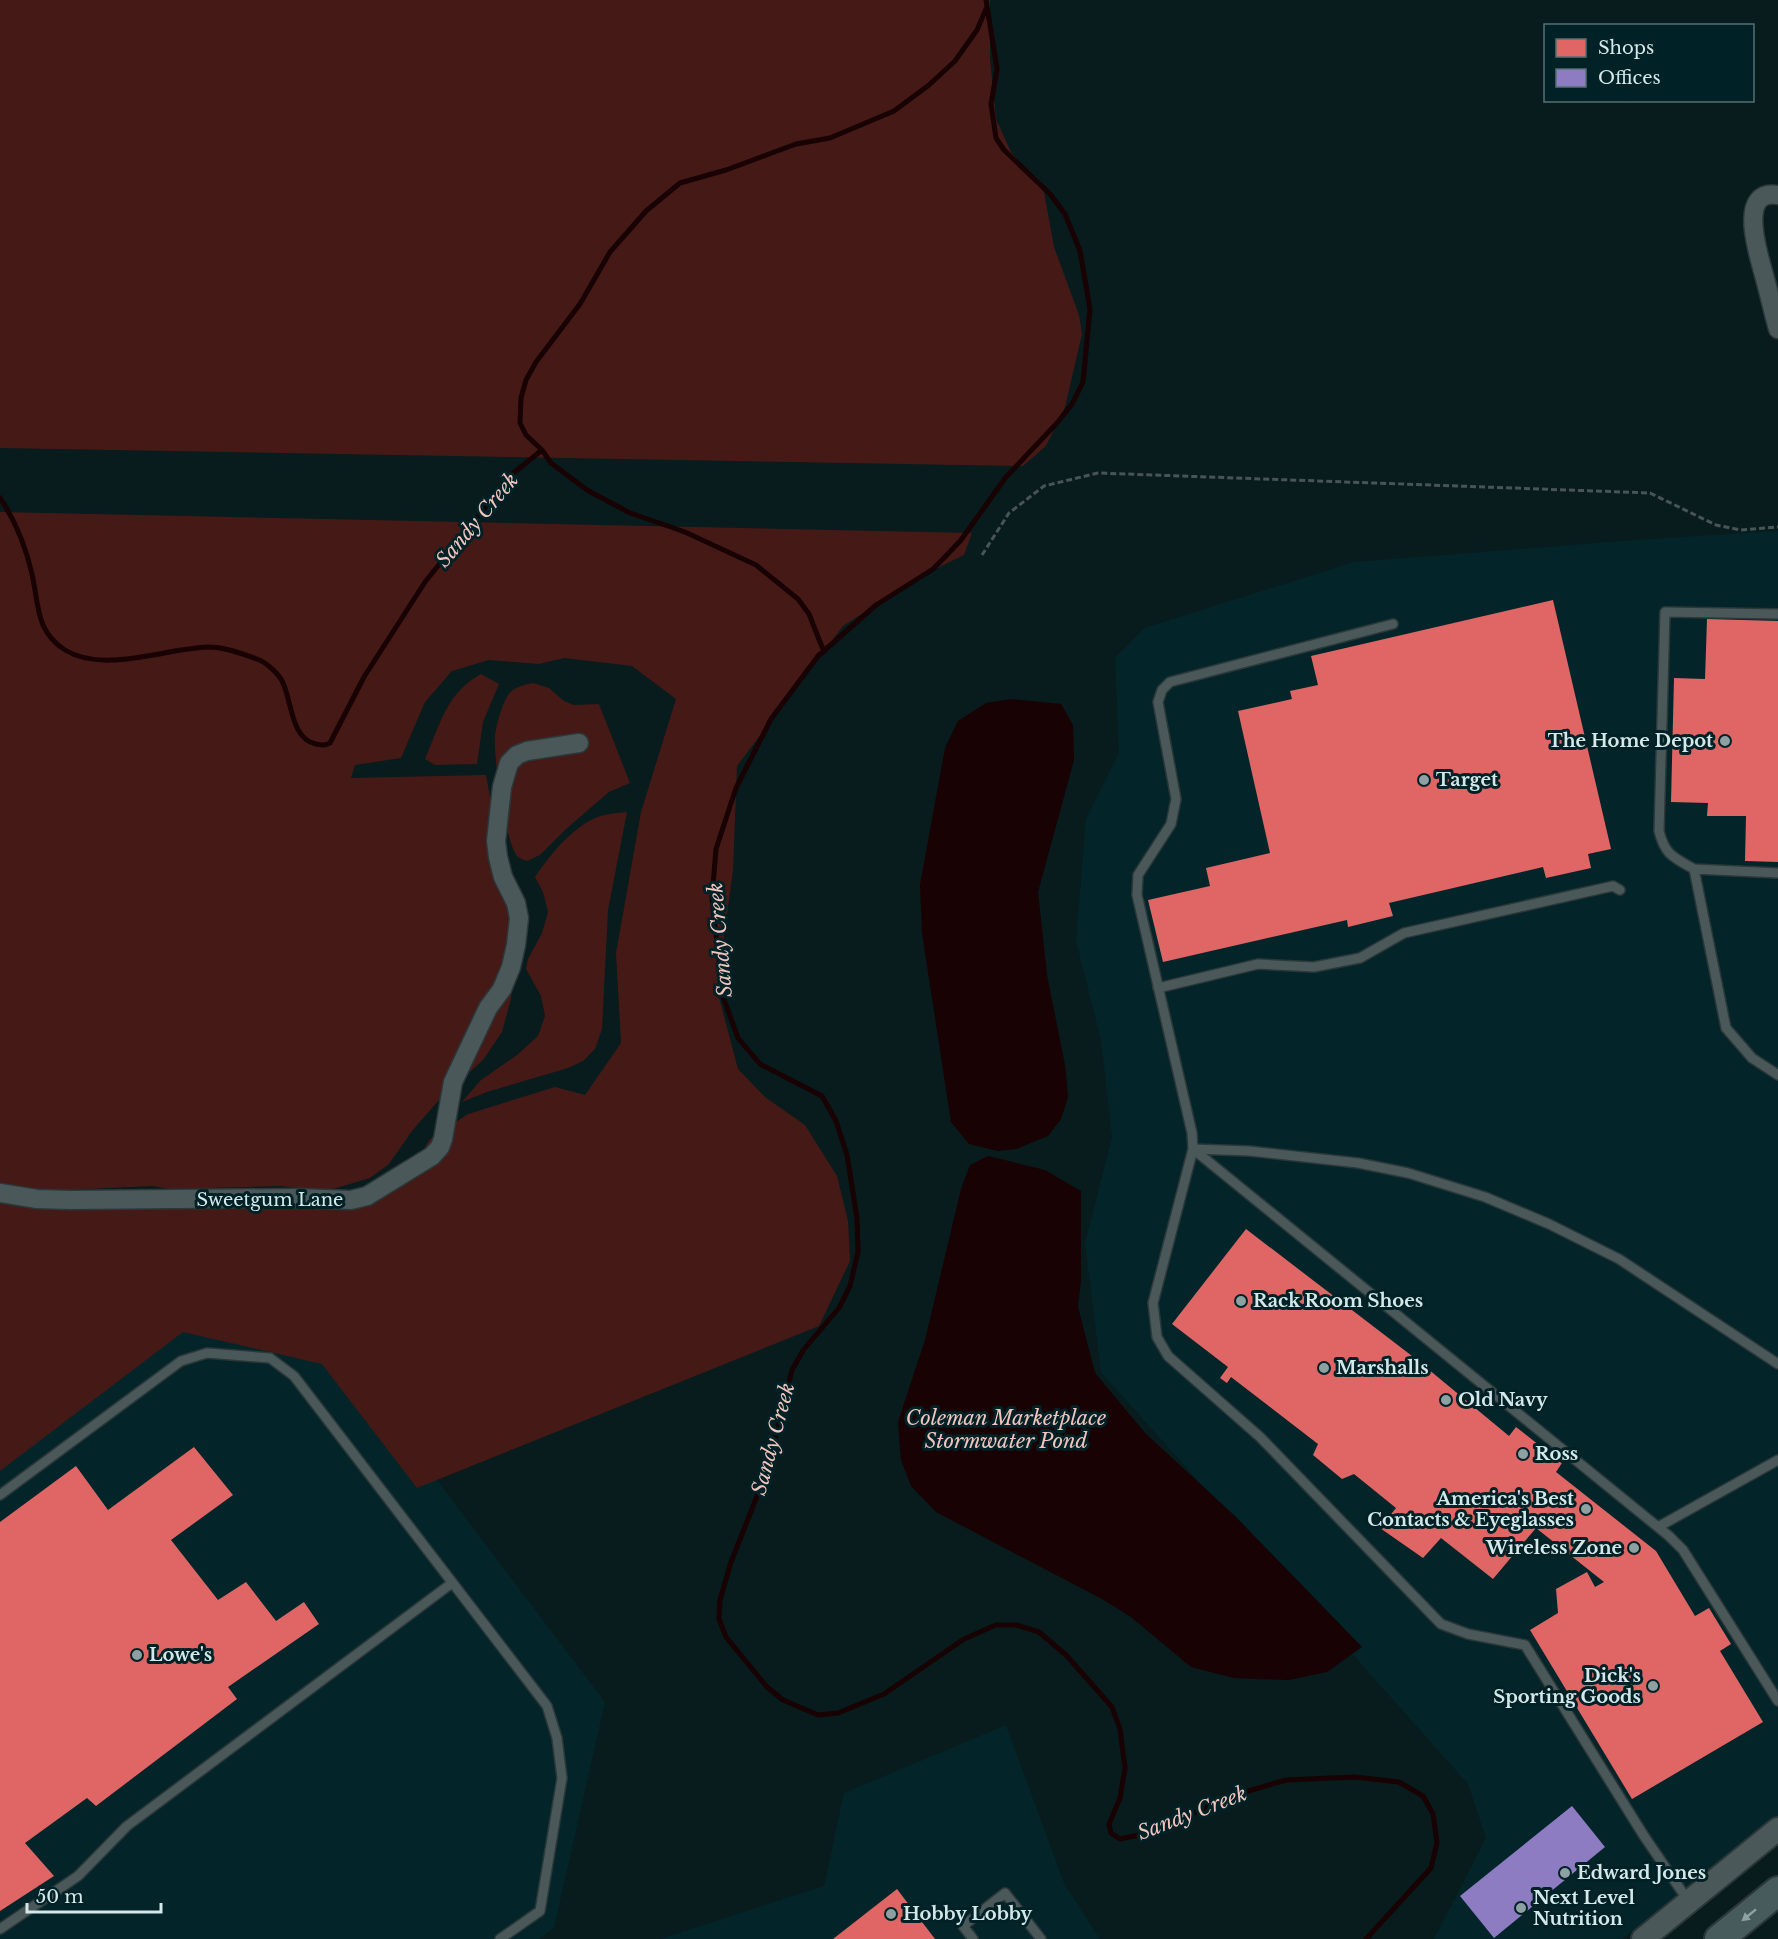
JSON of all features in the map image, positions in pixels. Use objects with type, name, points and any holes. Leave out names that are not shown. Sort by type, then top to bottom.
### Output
[{"type":"main road","points":[[1719,1939],[1778,1891]]},
{"type":"street","points":[[1778,195],[1765,196],[1757,202],[1753,231],[1778,329]]},
{"type":"street","name":"Sweetgum Lane","points":[[0,1193],[59,1200],[298,1198],[351,1200],[368,1196],[432,1156],[440,1147],[443,1138],[453,1082],[488,1008],[502,989],[511,967],[516,945],[519,918],[516,903],[503,877],[496,841],[502,787],[509,763],[517,755],[527,751],[579,743]]},
{"type":"street","points":[[1643,1939],[1778,1829]]},
{"type":"lane","points":[[1778,614],[1665,612],[1659,831],[1663,846],[1674,857],[1694,869],[1778,873]]},
{"type":"lane","points":[[1394,624],[1170,682],[1162,690],[1158,702],[1176,799],[1171,824],[1138,875],[1137,896],[1192,1132],[1193,1149],[1153,1303],[1157,1337],[1168,1356],[1260,1437],[1441,1624],[1468,1634],[1525,1645],[1644,1836],[1689,1902]]},
{"type":"lane","points":[[1694,869],[1726,1028],[1752,1058],[1778,1075]]},
{"type":"lane","points":[[1158,988],[1258,964],[1314,967],[1360,958],[1404,933],[1613,886],[1620,890]]},
{"type":"lane","points":[[1193,1149],[1249,1151],[1358,1163],[1408,1173],[1485,1197],[1549,1224],[1619,1259],[1778,1364]]},
{"type":"lane","points":[[1193,1149],[1658,1527],[1683,1550],[1778,1701]]},
{"type":"lane","points":[[0,1496],[181,1361],[207,1353],[270,1358],[294,1376],[547,1706],[557,1738],[562,1778],[540,1911],[500,1939]]},
{"type":"lane","points":[[1658,1527],[1778,1460]]},
{"type":"lane","points":[[0,1929],[78,1876],[127,1826],[452,1583]]},
{"type":"lane","points":[[973,1939],[963,1926],[1005,1893],[1041,1939]]},
{"type":"path","points":[[982,555],[1009,513],[1044,486],[1098,473],[1650,493],[1716,525],[1741,530],[1778,526]]},
{"type":"shaded area","points":[[0,0],[990,0],[990,59],[996,119],[1011,152],[1044,192],[1054,247],[1079,315],[1082,334],[1065,407],[1046,446],[1023,466],[0,448]]},
{"type":"shaded area","points":[[0,512],[972,533],[964,555],[921,576],[843,626],[737,766],[733,870],[717,990],[738,1069],[765,1097],[805,1125],[837,1176],[848,1221],[850,1261],[819,1326],[417,1488],[322,1364],[183,1332],[0,1471],[0,1204],[124,1208],[375,1202],[403,1184],[430,1139],[468,1114],[555,1087],[585,1095],[621,1043],[616,953],[641,812],[676,699],[632,666],[564,658],[539,664],[489,660],[452,671],[425,702],[401,758],[355,765],[351,778],[486,775],[500,851],[514,876],[518,899],[511,999],[502,1032],[483,1060],[438,1101],[412,1131],[389,1164],[370,1178],[326,1191],[280,1186],[171,1189],[152,1186],[25,1192],[0,1186]]},
{"type":"shaded area","points":[[1778,531],[1778,1821],[1622,1939],[1434,1939],[1486,1838],[1468,1784],[1101,1372],[1085,1243],[1112,1137],[1101,1040],[1076,941],[1086,819],[1119,753],[1115,658],[1144,628],[1354,562]]},
{"type":"shaded area","points":[[481,674],[499,684],[483,722],[477,764],[435,765],[425,759],[445,711],[460,691]]},
{"type":"shaded area","points":[[533,683],[549,688],[564,701],[574,705],[599,704],[630,783],[609,792],[540,855],[527,861],[518,857],[513,849],[504,818],[495,735],[500,714],[510,692]]},
{"type":"shaded area","points":[[627,812],[608,910],[602,1029],[595,1049],[583,1061],[568,1068],[487,1092],[462,1102],[481,1080],[517,1055],[538,1036],[545,1016],[541,996],[526,969],[528,959],[542,933],[548,912],[543,892],[535,877],[554,852],[577,829],[599,817]]},
{"type":"shaded area","points":[[185,1309],[327,1335],[605,1702],[554,1928],[539,1939],[0,1939],[0,1451]]},
{"type":"shaded area","points":[[1006,1725],[1064,1883],[1100,1939],[660,1939],[824,1886],[844,1793]]},
{"type":"water","points":[[1011,699],[1061,704],[1073,725],[1074,760],[1038,892],[1047,975],[1065,1065],[1068,1097],[1061,1119],[1048,1136],[1016,1149],[998,1151],[969,1144],[951,1122],[922,933],[920,885],[945,748],[958,721],[986,703]]},
{"type":"water","name":"Coleman Marketplace Stormwater Pond","points":[[988,1156],[1045,1170],[1081,1191],[1081,1280],[1078,1307],[1095,1373],[1145,1433],[1236,1517],[1362,1647],[1327,1672],[1289,1680],[1234,1678],[1191,1667],[1131,1617],[1102,1599],[936,1512],[911,1486],[901,1460],[898,1422],[925,1340],[961,1189],[970,1165]]},
{"type":"building: Shops","name":"Target","points":[[1553,600],[1611,849],[1588,854],[1591,868],[1546,878],[1543,867],[1389,903],[1393,916],[1348,927],[1347,920],[1163,962],[1148,900],[1210,886],[1206,868],[1270,853],[1238,711],[1292,699],[1290,691],[1318,685],[1311,656]]},
{"type":"building: Shops","name":"The Home Depot","points":[[1707,619],[1778,621],[1778,862],[1745,861],[1746,816],[1707,816],[1708,803],[1671,802],[1674,678],[1705,679]]},
{"type":"building: Shops","points":[[1246,1229],[1416,1359],[1509,1436],[1516,1427],[1562,1463],[1556,1472],[1656,1551],[1695,1616],[1709,1608],[1731,1644],[1720,1651],[1763,1722],[1632,1799],[1530,1630],[1558,1613],[1556,1589],[1587,1572],[1595,1587],[1604,1582],[1536,1528],[1493,1579],[1441,1538],[1423,1558],[1380,1528],[1396,1508],[1354,1474],[1342,1479],[1313,1455],[1318,1444],[1231,1377],[1227,1383],[1220,1378],[1228,1367],[1172,1324]]},
{"type":"building: Shops","name":"Lowe's","points":[[194,1447],[233,1495],[171,1540],[218,1600],[246,1582],[276,1621],[304,1602],[319,1624],[228,1687],[237,1699],[96,1806],[87,1798],[25,1843],[54,1876],[0,1911],[0,1522],[76,1466],[108,1510]]},
{"type":"building: Shops","name":"Hobby Lobby","points":[[897,1889],[935,1939],[833,1939]]},
{"type":"building: Offices","points":[[1572,1806],[1605,1847],[1494,1938],[1460,1896]]},
{"type":"waterway","name":"Sandy Creek","points":[[986,0],[997,69],[991,104],[996,138],[1004,150],[1050,194],[1065,214],[1080,251],[1090,309],[1083,382],[1072,404],[1057,423],[1006,477],[961,540],[944,558],[933,569],[876,605],[818,656],[771,719],[736,788],[716,849],[712,898],[723,997],[738,1038],[760,1064],[822,1096],[836,1121],[847,1155],[857,1218],[858,1252],[850,1286],[839,1308],[804,1349],[792,1370],[767,1471],[731,1562],[720,1600],[719,1619],[726,1637],[767,1687],[783,1700],[818,1715],[838,1713],[884,1694],[964,1639],[996,1625],[1016,1625],[1039,1632],[1066,1655],[1112,1707],[1120,1729],[1125,1768],[1120,1798],[1109,1824],[1111,1833],[1120,1839],[1149,1833],[1235,1795],[1286,1780],[1355,1777],[1399,1782],[1423,1796],[1433,1814],[1437,1843],[1431,1868],[1366,1939]]},
{"type":"waterway","points":[[824,652],[809,614],[798,599],[756,565],[685,532],[630,513],[587,490],[551,463],[542,450],[526,435],[520,423],[521,398],[526,380],[536,362],[580,304],[610,252],[646,211],[680,183],[726,170],[796,144],[830,138],[894,111],[929,85],[955,61],[977,30],[986,9]]},
{"type":"waterway","name":"Sandy Creek","points":[[0,498],[27,554],[43,626],[55,643],[81,657],[98,660],[136,658],[209,647],[227,649],[257,659],[268,666],[281,680],[297,728],[302,735],[308,741],[325,745],[330,743],[364,677],[425,582],[511,475],[542,450]]},
{"type":"place","name":"The Home Depot","points":[[1725,741]]},
{"type":"place","name":"Target","points":[[1424,780]]},
{"type":"place","name":"Rack Room Shoes","points":[[1241,1301]]},
{"type":"place","name":"Marshalls","points":[[1324,1368]]},
{"type":"place","name":"Old Navy","points":[[1446,1400]]},
{"type":"place","name":"Ross","points":[[1523,1454]]},
{"type":"place","name":"America's Best Contacts & Eyeglasses","points":[[1586,1509]]},
{"type":"place","name":"Wireless Zone","points":[[1634,1548]]},
{"type":"place","name":"Lowe's","points":[[137,1655]]},
{"type":"place","name":"Dick's Sporting Goods","points":[[1653,1686]]},
{"type":"place","name":"Edward Jones","points":[[1565,1873]]},
{"type":"place","name":"Next Level Nutrition","points":[[1521,1908]]},
{"type":"place","name":"Hobby Lobby","points":[[891,1914]]}]
